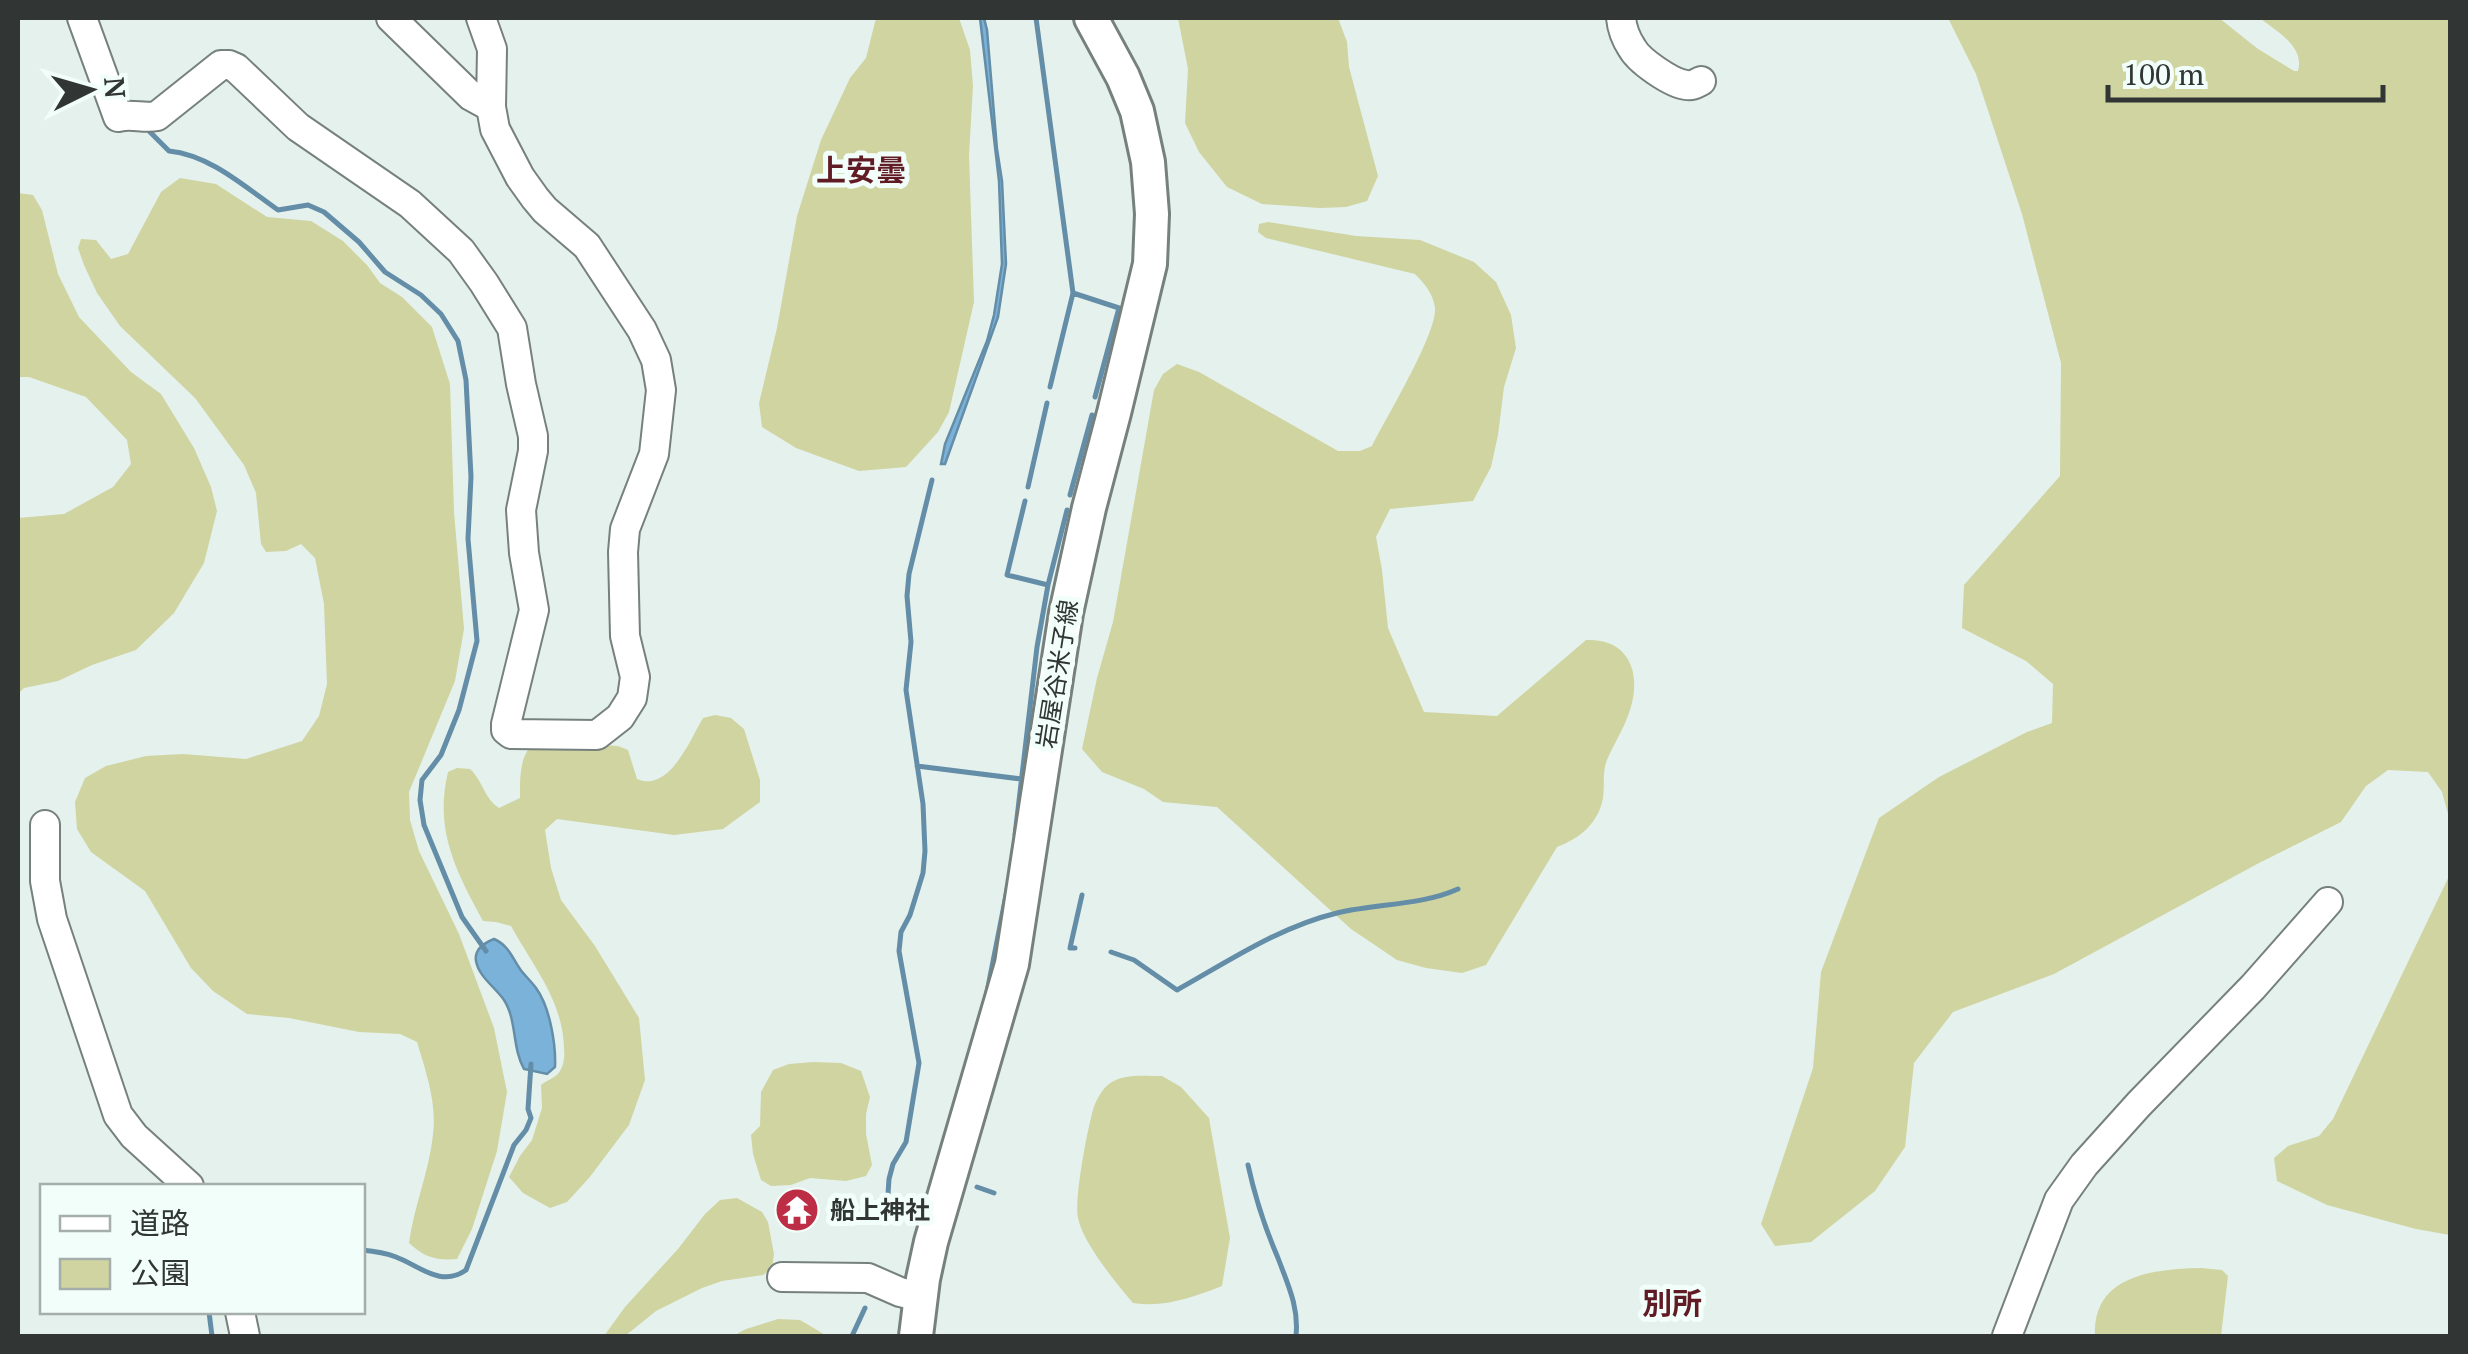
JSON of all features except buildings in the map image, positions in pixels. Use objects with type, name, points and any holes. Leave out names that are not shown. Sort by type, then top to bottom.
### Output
[{"type":"main road","name":"岩屋谷米子線","points":[[916,1336],[931,1242],[1012,964],[1066,613],[1088,508],[1150,264],[1148,162],[1137,111],[1092,18]]},
{"type":"street","points":[[82,18],[118,116],[156,116],[221,66],[229,65],[298,127],[410,204],[461,251],[484,283],[512,328],[533,436],[521,510],[534,610],[506,730],[511,734],[597,735],[620,717],[632,698],[635,677],[625,636],[623,552],[625,530],[654,454],[659,375],[648,342],[594,257],[579,238],[545,210],[520,176],[495,129],[490,108],[492,49],[482,18]]},
{"type":"street","points":[[391,18],[472,96],[490,108]]},
{"type":"street","points":[[1621,18],[1633,51],[1648,65],[1683,84],[1701,81]]},
{"type":"street","points":[[45,826],[45,881],[52,919],[118,1115],[134,1136],[188,1184]]},
{"type":"street","points":[[2007,1336],[2045,1233],[2068,1186],[2139,1104],[2253,987],[2328,902]]},
{"type":"street","points":[[782,1277],[868,1278],[920,1297]]},
{"type":"green space","points":[[876,18],[959,18],[970,50],[973,86],[969,155],[974,302],[949,412],[938,432],[906,467],[859,471],[796,448],[762,427],[759,403],[797,216],[821,140],[850,78],[866,58]]},
{"type":"green space","points":[[1178,18],[1338,18],[1378,176],[1367,201],[1320,208],[1262,204],[1227,187],[1199,152],[1185,123],[1188,69]]},
{"type":"green space","points":[[1948,18],[2219,18],[2258,49],[2298,71],[2294,47],[2260,18],[2450,18],[2450,821],[2442,792],[2428,772],[2388,770],[2366,786],[2341,822],[2054,974],[1953,1012],[1914,1063],[1905,1147],[1875,1191],[1811,1242],[1775,1246],[1761,1224],[1813,1068],[1821,972],[1879,818],[1939,777],[2052,723],[2053,684],[2026,661],[1962,628],[1964,585],[2060,476],[2061,363],[2022,214],[1976,74]]},
{"type":"green space","points":[[180,178],[216,184],[267,217],[311,221],[343,241],[380,283],[402,297],[432,327],[450,384],[454,512],[464,629],[455,681],[409,792],[410,820],[419,851],[459,934],[494,1028],[507,1092],[497,1151],[472,1229],[457,1259],[431,1257],[409,1243],[434,1123],[430,1088],[417,1042],[400,1034],[359,1032],[247,1014],[213,991],[191,968],[145,891],[91,852],[77,829],[75,802],[85,778],[106,766],[146,756],[183,754],[246,759],[302,741],[319,716],[327,684],[324,604],[315,558],[301,544],[286,551],[266,552],[261,544],[256,493],[244,465],[195,398],[120,326],[97,293],[78,248],[81,239],[96,240],[111,259],[128,254],[161,192]]},
{"type":"green space","points":[[18,193],[33,195],[42,210],[58,274],[79,317],[131,372],[161,394],[194,448],[217,511],[204,563],[174,613],[136,650],[58,681],[24,688],[18,694],[18,518],[64,514],[113,487],[131,464],[127,440],[86,397],[29,377],[18,377]]},
{"type":"green space","points":[[1268,222],[1356,236],[1420,240],[1474,262],[1496,282],[1511,315],[1516,348],[1504,387],[1491,467],[1473,501],[1390,509],[1376,537],[1388,628],[1424,712],[1497,716],[1586,640],[1613,645],[1629,660],[1633,671],[1630,710],[1605,765],[1603,798],[1597,815],[1580,834],[1557,847],[1486,965],[1462,973],[1397,960],[1351,929],[1217,807],[1163,802],[1144,789],[1102,772],[1082,749],[1113,622],[1154,390],[1163,374],[1177,364],[1199,372],[1338,451],[1360,451],[1372,446],[1428,337],[1434,303],[1415,274],[1266,238],[1258,232],[1259,224]]},
{"type":"green space","points":[[703,718],[731,718],[744,729],[760,780],[760,802],[723,829],[674,835],[557,819],[545,830],[561,900],[639,1018],[645,1080],[629,1125],[567,1202],[550,1208],[523,1193],[509,1177],[532,1140],[542,1108],[541,1085],[556,1076],[562,1066],[562,1031],[553,999],[511,926],[483,921],[456,867],[444,813],[448,772],[470,769],[499,808],[520,798],[524,759],[537,741],[618,746],[628,750],[637,779],[648,781],[669,772]]},
{"type":"green space","points":[[2450,874],[2450,1235],[2327,1205],[2277,1181],[2274,1158],[2288,1146],[2319,1136],[2333,1119]]},
{"type":"green space","points":[[813,1062],[841,1063],[861,1071],[870,1097],[866,1134],[872,1165],[866,1176],[846,1181],[810,1178],[791,1185],[771,1186],[761,1180],[753,1154],[751,1135],[760,1126],[761,1092],[773,1070]]},
{"type":"green space","points":[[1162,1076],[1181,1087],[1209,1118],[1230,1238],[1222,1286],[1168,1303],[1133,1303],[1081,1228],[1077,1209],[1079,1181],[1093,1110],[1104,1089],[1121,1078]]},
{"type":"green space","points":[[737,1198],[762,1212],[768,1222],[774,1254],[772,1268],[763,1275],[702,1288],[656,1311],[625,1336],[604,1336],[705,1214],[720,1200]]},
{"type":"green space","points":[[2201,1268],[2222,1270],[2228,1276],[2221,1336],[2095,1336],[2097,1316],[2115,1288],[2146,1274]]},
{"type":"green space","points":[[778,1319],[800,1320],[827,1336],[733,1336]]},
{"type":"water","points":[[980,18],[984,18],[987,30],[1006,264],[998,317],[945,464],[941,464],[945,444],[987,341],[1002,264],[999,181]]},
{"type":"water","points":[[494,939],[509,952],[545,1005],[555,1058],[555,1067],[547,1074],[524,1069],[508,1008],[478,967],[478,950]]},
{"type":"waterway","points":[[1036,18],[1073,293],[1050,387]]},
{"type":"waterway","points":[[145,127],[169,151],[213,165],[278,210],[308,205],[324,212],[359,242],[385,272],[421,295],[441,314],[458,341],[466,380],[471,477],[468,539],[477,641],[459,710],[441,755],[422,780],[420,800],[424,825],[462,917],[486,951]]},
{"type":"waterway","points":[[1073,293],[1119,308],[1095,397]]},
{"type":"waterway","points":[[1028,487],[1047,403]]},
{"type":"waterway","points":[[1070,495],[1092,415]]},
{"type":"waterway","points":[[887,1209],[889,1179],[906,1142],[919,1063],[899,951],[901,932],[923,873],[925,851],[923,804],[906,690],[911,642],[907,596],[932,480]]},
{"type":"waterway","points":[[1025,501],[1007,575],[1048,585]]},
{"type":"waterway","points":[[1020,837],[1015,835],[1037,647],[1067,510]]},
{"type":"waterway","points":[[917,766],[1021,779]]},
{"type":"waterway","points":[[987,992],[1009,880]]},
{"type":"waterway","points":[[1111,952],[1134,960],[1177,990],[1255,946],[1316,919],[1429,899],[1458,889]]},
{"type":"waterway","points":[[1075,948],[1070,948],[1082,895]]},
{"type":"waterway","points":[[365,1250],[392,1256],[439,1276],[466,1270],[514,1145],[531,1118],[531,1064]]},
{"type":"waterway","points":[[1248,1165],[1292,1296],[1296,1336]]},
{"type":"waterway","points":[[977,1187],[994,1193]]},
{"type":"waterway","points":[[852,1336],[865,1308]]},
{"type":"waterway","points":[[209,1314],[212,1336]]},
{"type":"place","name":"船上神社","points":[[797,1210]]},
{"type":"district","name":"上安曇","points":[[861,171]]},
{"type":"district","name":"別所","points":[[1672,1304]]}]
